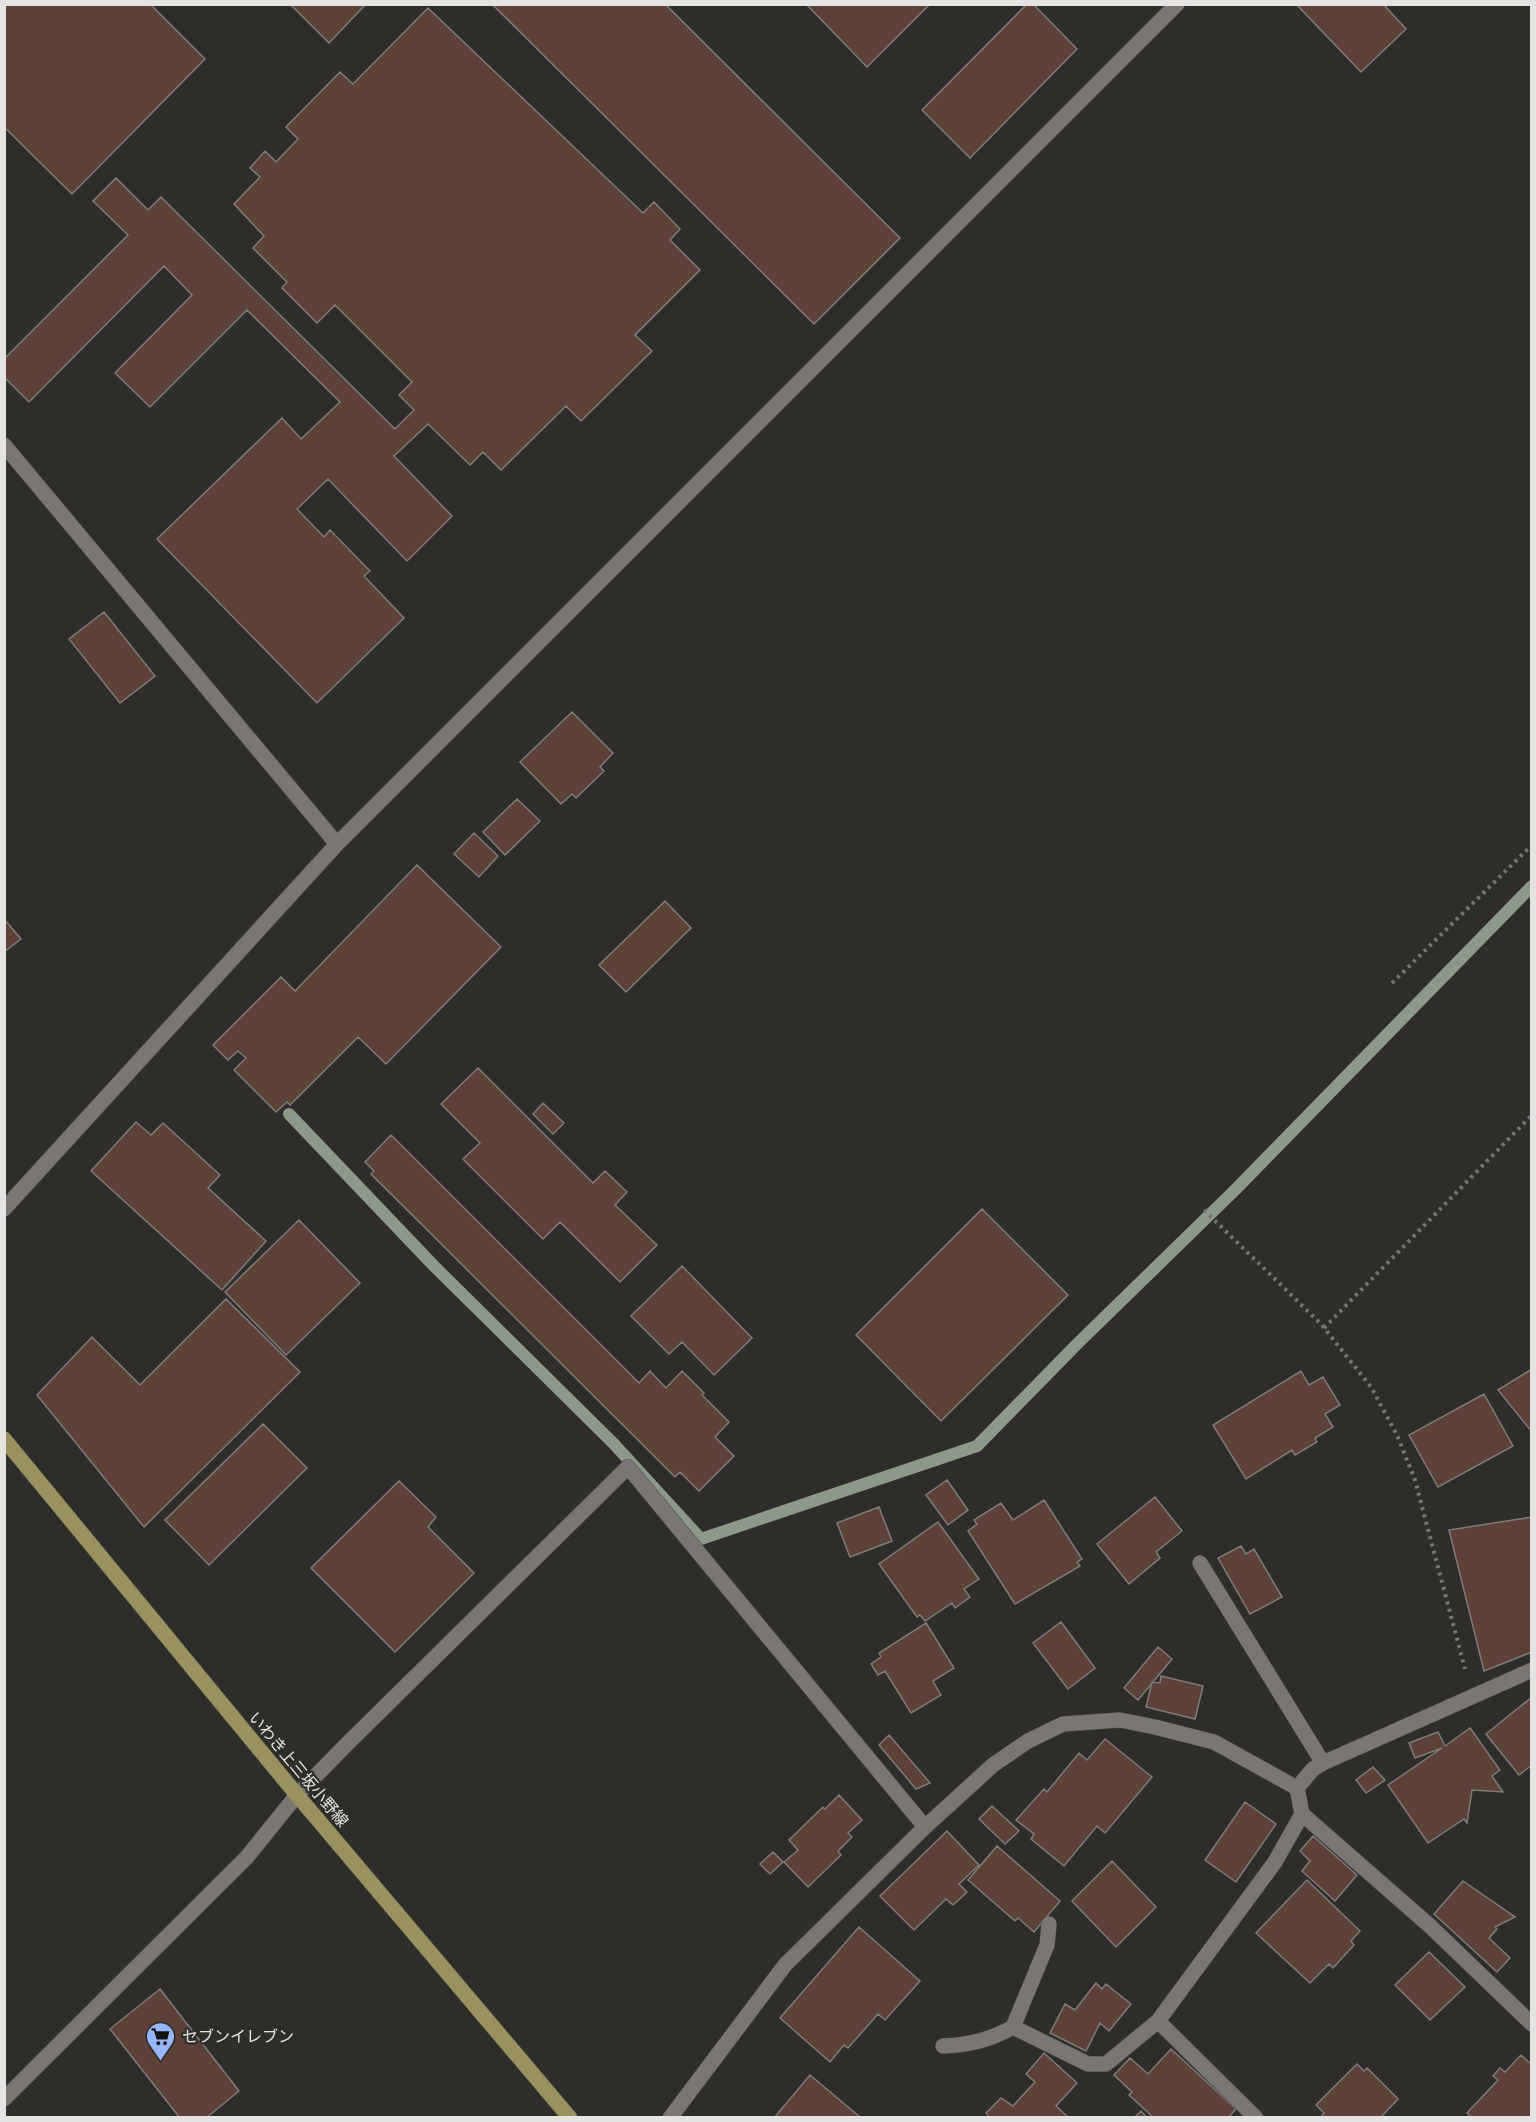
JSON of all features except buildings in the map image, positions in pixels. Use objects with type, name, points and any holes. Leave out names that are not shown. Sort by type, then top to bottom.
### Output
[{"type":"main road","name":"いわき上三坂小野線","points":[[4,1439],[297,1795],[570,2118]]},
{"type":"street","points":[[4,1209],[338,844],[1177,4]]},
{"type":"street","points":[[4,445],[338,844]]},
{"type":"street","points":[[4,2099],[247,1857],[297,1795],[628,1467],[925,1827]]},
{"type":"street","points":[[1200,1563],[1323,1763]]},
{"type":"street","points":[[1297,1788],[1313,1769],[1323,1763],[1532,1670]]},
{"type":"street","points":[[670,2118],[784,1965],[925,1827],[993,1765],[1028,1742],[1063,1724],[1120,1720],[1214,1742],[1297,1788]]},
{"type":"street","points":[[1297,1788],[1302,1814],[1430,1926],[1532,2024]]},
{"type":"street","points":[[1013,2027],[1088,2064],[1106,2064],[1158,2021],[1275,1862],[1302,1814]]},
{"type":"street","points":[[943,2046],[979,2042],[1013,2027],[1047,1946],[1049,1924]]},
{"type":"street","points":[[1158,2021],[1256,2118]]},
{"type":"path","points":[[1392,984],[1532,845]]},
{"type":"path","points":[[1324,1328],[1532,1115]]},
{"type":"path","points":[[1204,1210],[1324,1328],[1371,1387],[1397,1435],[1415,1480],[1472,1696]]},
{"type":"waterway","points":[[289,1114],[434,1266],[614,1444],[701,1539],[977,1446],[1077,1344],[1235,1190],[1532,886]]},
{"type":"place","name":"セブンイレブン","points":[[161,2062]]}]
